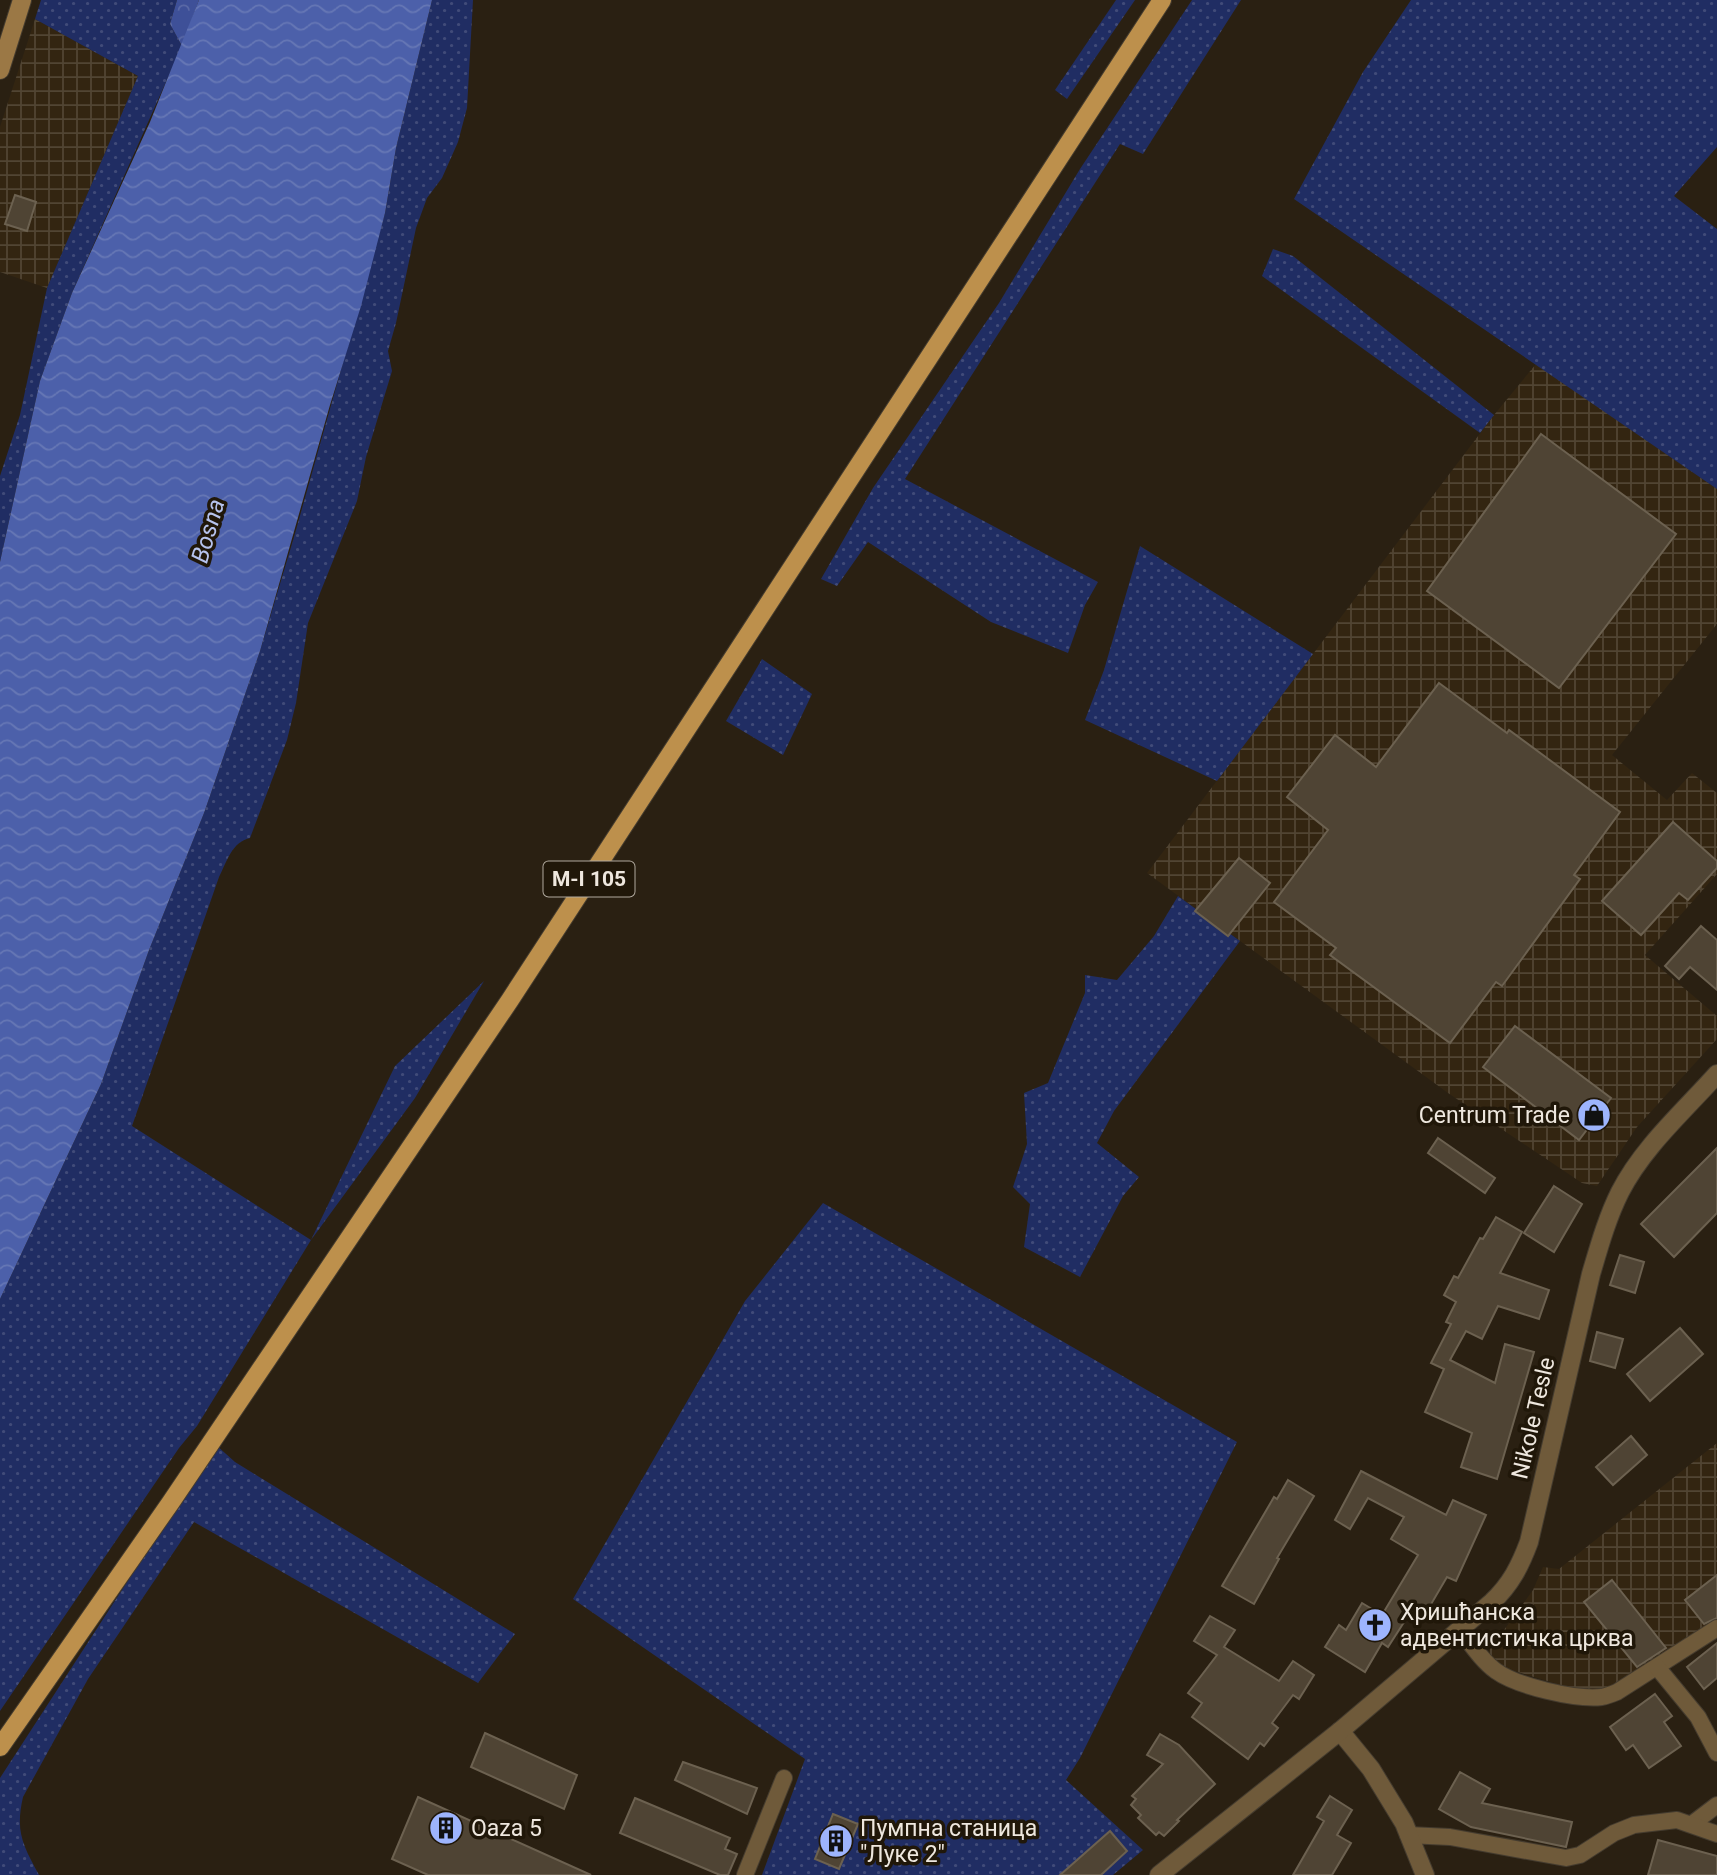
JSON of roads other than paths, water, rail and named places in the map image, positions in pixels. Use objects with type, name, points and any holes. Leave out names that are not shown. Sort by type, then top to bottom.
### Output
[{"type":"main road","points":[[0,70],[22,0]]},
{"type":"main road","name":"M-I 105","points":[[0,1747],[171,1502],[510,1000],[1162,0]]},
{"type":"street","name":"Nikole Tesle","points":[[1159,1875],[1340,1731],[1502,1592],[1521,1564],[1529,1542],[1603,1232],[1620,1192],[1651,1148],[1717,1074]]},
{"type":"street","points":[[1460,1630],[1487,1663],[1505,1676],[1576,1695],[1602,1697],[1618,1692],[1717,1628]]},
{"type":"street","points":[[1657,1667],[1698,1717],[1717,1753]]},
{"type":"street","points":[[1340,1731],[1371,1769],[1408,1835],[1425,1875]]},
{"type":"street","points":[[745,1875],[785,1778]]},
{"type":"street","points":[[1692,1824],[1717,1805]]},
{"type":"street","points":[[1408,1835],[1450,1837],[1566,1858],[1580,1855],[1614,1833],[1634,1825],[1677,1820],[1717,1834]]},
{"type":"water","name":"Bosna","points":[[199,0],[432,0],[396,148],[385,213],[361,306],[260,651],[204,813],[149,950],[101,1084],[0,1299],[0,562],[40,381],[72,293],[150,122]]},
{"type":"place","name":"Centrum Trade","points":[[1594,1115]]},
{"type":"place","name":"Хришћанска адвентистичка црква","points":[[1375,1625]]},
{"type":"place","name":"Oaza 5","points":[[446,1828]]},
{"type":"place","name":"Пумпна станица \"Луке 2\"","points":[[836,1841]]}]
